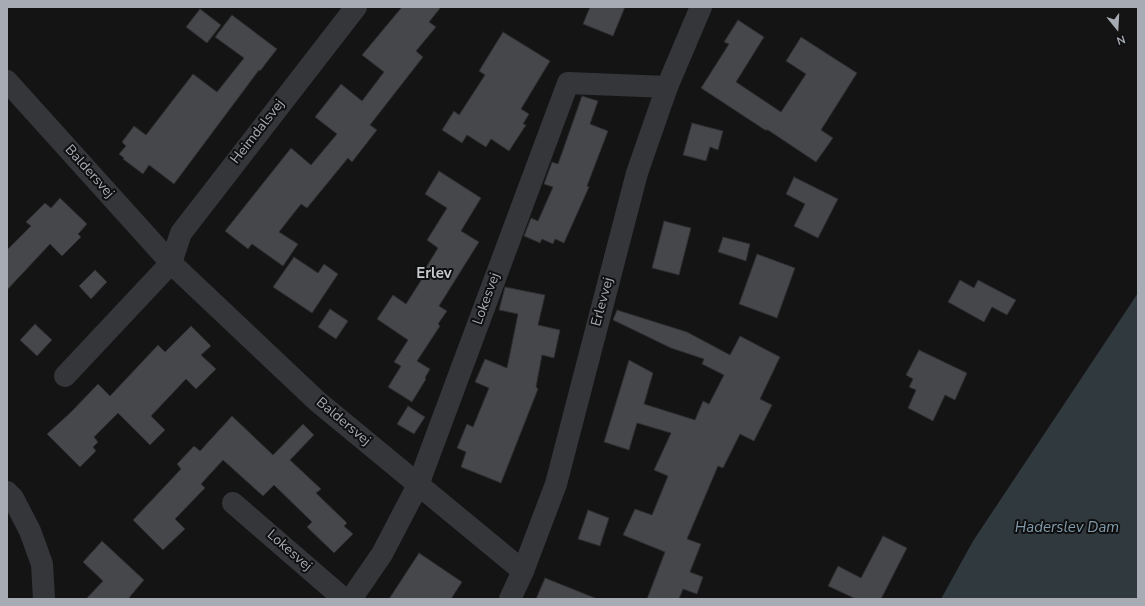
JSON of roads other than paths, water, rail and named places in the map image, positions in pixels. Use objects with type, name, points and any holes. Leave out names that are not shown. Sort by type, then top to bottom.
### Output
[{"type":"street","name":"Heimdalsvej","points":[[171,263],[181,232],[356,7]]},
{"type":"street","name":"Erlevvej","points":[[510,599],[524,571],[556,484],[637,173],[667,87],[701,7]]},
{"type":"street","name":"Baldersvej","points":[[7,81],[171,263],[317,401],[524,571]]},
{"type":"street","name":"Lokesvej","points":[[351,599],[382,554],[418,485],[568,83],[667,87]]},
{"type":"street","points":[[65,376],[171,263]]},
{"type":"street","points":[[7,492],[12,498],[30,531],[42,564],[44,599]]},
{"type":"street","name":"Lokesvej","points":[[233,503],[344,599]]},
{"type":"water","name":"Haderslev Dam","points":[[1138,293],[1138,599],[941,599],[973,541]]},
{"type":"district","name":"Erlev","points":[[434,274]]}]
